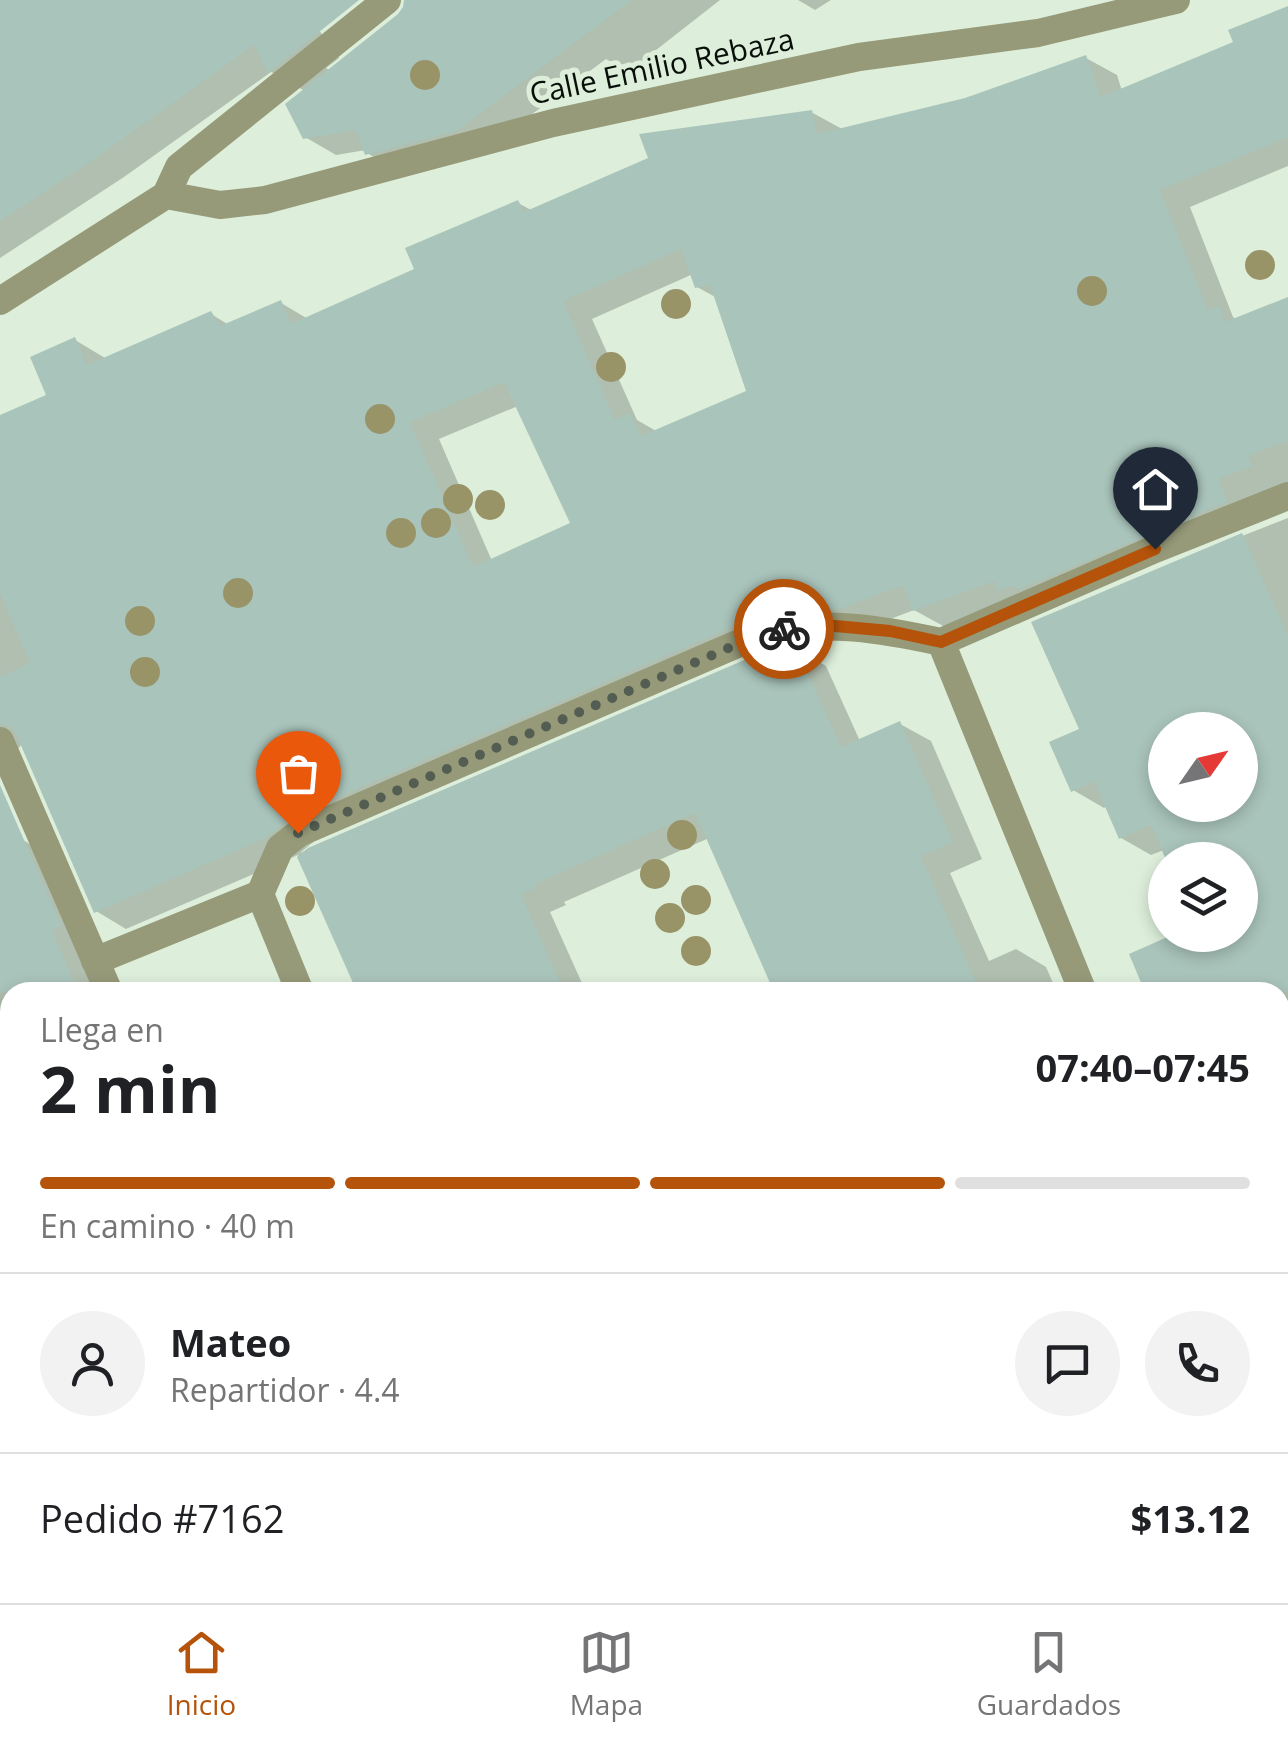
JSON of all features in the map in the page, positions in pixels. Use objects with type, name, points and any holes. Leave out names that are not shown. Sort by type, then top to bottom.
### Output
[{"type":"street","points":[[0,301],[166,195],[180,166],[387,0]]},
{"type":"street","name":"Calle Emilio Rebaza","points":[[166,195],[220,205],[266,200],[552,122],[859,57],[1038,33],[1176,0]]},
{"type":"street","points":[[95,961],[260,894],[280,848],[298,833],[766,632],[797,626],[835,626],[890,631],[941,642],[1288,496]]},
{"type":"street","points":[[941,642],[1079,982]]},
{"type":"street","points":[[0,741],[104,982]]},
{"type":"street","points":[[260,894],[296,982]]},
{"type":"building","points":[[0,0],[359,0],[268,73],[254,45],[0,221]]},
{"type":"building","points":[[404,0],[632,0],[457,131],[365,155],[355,130],[303,139],[285,104],[398,14]]},
{"type":"building","points":[[1288,6],[1288,137],[1160,190],[1208,310],[1219,306],[1225,322],[1288,297],[1288,440],[1248,456],[1252,466],[1218,479],[1228,501],[1017,590],[1015,585],[998,591],[994,581],[913,611],[903,585],[840,609],[758,616],[292,817],[266,838],[94,913],[16,734],[10,726],[0,724],[0,677],[30,663],[0,594],[0,415],[46,395],[30,357],[75,337],[87,365],[211,311],[220,326],[281,300],[291,324],[414,269],[405,248],[518,200],[524,212],[648,158],[639,134],[812,110],[817,134],[965,98],[1086,55],[1101,97],[1233,42],[1228,30]],"holes":[[[681,249],[695,288],[710,285],[746,391],[641,436],[630,413],[615,420],[563,301]],[[504,382],[570,523],[473,567],[410,422]]]},
{"type":"building","points":[[1242,533],[1288,636],[1288,982],[1141,982],[1129,954],[1148,946],[1148,952],[1258,952],[1258,842],[1158,842],[1151,825],[1119,839],[1094,781],[1071,792],[1049,742],[1079,729],[1031,622]]},
{"type":"building","points":[[795,645],[841,747],[900,721],[953,842],[921,856],[976,982],[770,982],[695,813],[535,884],[536,888],[521,894],[560,982],[353,982],[297,857],[308,848],[770,649]]},
{"type":"building","points":[[0,785],[62,927],[52,931],[75,982],[0,982]]},
{"type":"way so far","points":[[298,833],[766,632],[784,629]]},
{"type":"route","points":[[784,629],[835,626],[890,631],[941,642],[1155,549]]}]
